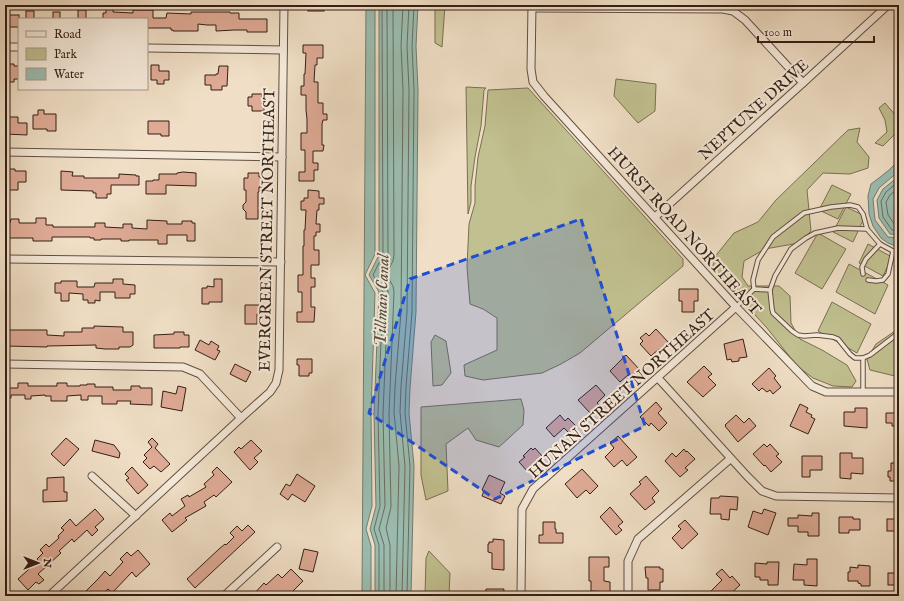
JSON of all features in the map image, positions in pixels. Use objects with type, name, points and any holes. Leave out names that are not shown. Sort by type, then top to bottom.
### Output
[{"type":"street","name":"EVERGREEN STREET NORTHEAST","points":[[49,596],[270,392],[276,383],[278,370],[281,262],[284,5]]},
{"type":"street","name":"NEPTUNE DRIVE","points":[[654,217],[888,5]]},
{"type":"street","points":[[532,6],[723,9],[733,11],[745,20],[803,83]]},
{"type":"street","name":"HURST ROAD NORTHEAST","points":[[532,6],[531,69],[534,82],[544,96],[736,307],[812,386],[826,392],[899,392]]},
{"type":"street","points":[[5,47],[18,47]]},
{"type":"street","points":[[148,48],[283,50]]},
{"type":"street","points":[[5,152],[282,157]]},
{"type":"street","points":[[5,258],[281,262]]},
{"type":"street","name":"HUNAN STREET NORTHEAST","points":[[521,596],[522,509],[534,489],[736,307]]},
{"type":"street","points":[[5,364],[183,366],[200,374],[241,418]]},
{"type":"street","points":[[658,378],[730,459],[762,491],[776,496],[899,498]]},
{"type":"street","points":[[628,596],[628,561],[638,540],[730,459]]},
{"type":"street","points":[[92,476],[136,516]]},
{"type":"street","points":[[224,596],[277,547]]},
{"type":"lane","points":[[754,289],[753,280],[758,260],[769,243],[773,237],[804,213],[831,207],[858,207],[863,214],[867,229],[880,244],[899,253]]},
{"type":"lane","points":[[867,229],[838,228],[815,233],[791,249],[775,276],[770,290],[772,309],[774,313],[798,335],[817,335],[838,339],[855,358],[863,358],[870,355],[896,335],[899,330]]},
{"type":"lane","points":[[863,274],[862,267],[866,259],[880,244]]},
{"type":"lane","points":[[868,280],[883,280],[888,274],[893,251]]},
{"type":"lane","points":[[736,307],[754,289],[770,290]]},
{"type":"lane","points":[[863,358],[863,392]]},
{"type":"highlighted area","points":[[581,219],[645,426],[495,499],[369,413],[410,279]]},
{"type":"green space","points":[[435,5],[445,5],[442,47],[435,43]]},
{"type":"green space","points":[[616,79],[656,84],[655,111],[638,123],[614,96]]},
{"type":"green space","points":[[466,87],[486,88],[484,90],[481,126],[475,157],[471,186],[471,202],[468,214]]},
{"type":"green space","points":[[528,88],[683,259],[683,266],[580,353],[561,364],[542,373],[483,380],[465,376],[464,365],[497,350],[497,318],[483,309],[470,304],[467,267],[469,224],[475,203],[478,157],[485,126],[488,90]]},
{"type":"green space","points":[[885,103],[897,117],[897,132],[883,146],[875,143],[887,132],[885,120],[879,108]]},
{"type":"green space","points":[[860,128],[857,142],[869,157],[868,168],[850,174],[823,173],[807,190],[811,231],[799,243],[765,249],[744,261],[742,277],[748,286],[779,286],[790,296],[791,323],[800,339],[847,365],[856,381],[852,387],[833,386],[813,378],[797,366],[767,328],[712,268],[717,254],[734,233],[758,222],[776,200],[848,130]]},
{"type":"green space","points":[[832,185],[851,194],[838,219],[819,210]]},
{"type":"green space","points":[[846,207],[865,216],[853,242],[833,232]]},
{"type":"green space","points":[[818,233],[846,249],[822,289],[795,273]]},
{"type":"green space","points":[[868,244],[892,257],[883,276],[859,263]]},
{"type":"green space","points":[[849,264],[888,285],[875,314],[836,292]]},
{"type":"green space","points":[[832,302],[871,324],[857,353],[818,331]]},
{"type":"green space","points":[[899,324],[899,377],[870,370],[867,359],[876,344],[895,331]]},
{"type":"green space","points":[[435,335],[446,341],[451,373],[442,385],[433,386],[431,342]]},
{"type":"green space","points":[[521,399],[524,410],[523,425],[499,447],[476,440],[468,428],[446,444],[448,491],[426,500],[421,475],[421,407]]},
{"type":"green space","points":[[429,551],[450,573],[449,596],[425,596],[426,558]]},
{"type":"water","points":[[366,5],[375,5],[375,254],[365,275],[375,293],[371,414],[372,506],[366,529],[371,546],[371,596],[362,596]]},
{"type":"water","name":"Tillman Canal","points":[[379,5],[418,5],[416,46],[418,90],[416,312],[409,413],[414,466],[411,596],[375,596],[375,545],[370,529],[376,506],[374,414],[379,292],[369,275],[379,255]]},
{"type":"water","points":[[899,160],[899,171],[879,188],[873,199],[875,220],[888,237],[899,238],[898,247],[881,238],[873,226],[869,214],[868,196],[871,184]]},
{"type":"water","points":[[899,176],[899,235],[890,234],[879,218],[877,200],[883,189]]},
{"type":"building","points":[[308,5],[324,5],[324,11],[308,11]]},
{"type":"building","points":[[106,9],[113,9],[113,12],[133,13],[133,10],[153,10],[153,18],[166,18],[167,13],[239,13],[239,19],[267,19],[267,32],[247,32],[247,30],[216,31],[216,25],[198,24],[198,31],[173,31],[171,28],[148,28],[148,18],[103,18],[103,13],[106,13]]},
{"type":"building","points":[[78,10],[86,10],[86,18],[78,18]]},
{"type":"building","points":[[26,11],[34,11],[34,18],[26,18]]},
{"type":"building","points":[[53,12],[60,12],[60,18],[53,18]]},
{"type":"building","points":[[5,15],[19,15],[18,27],[5,27]]},
{"type":"building","points":[[303,45],[323,45],[323,58],[317,58],[314,82],[318,82],[318,103],[323,103],[323,114],[327,114],[327,120],[323,120],[322,124],[322,145],[324,145],[323,151],[313,151],[313,163],[318,163],[318,170],[314,170],[314,181],[299,181],[299,172],[305,172],[305,150],[301,150],[301,133],[307,133],[306,95],[301,95],[301,86],[304,86],[306,53],[303,53]]},
{"type":"building","points":[[5,64],[14,64],[14,66],[18,66],[18,79],[14,79],[14,82],[5,82]]},
{"type":"building","points":[[151,65],[159,65],[159,71],[169,71],[169,80],[164,80],[164,84],[157,84],[157,80],[151,80]]},
{"type":"building","points":[[219,66],[228,66],[227,86],[222,86],[222,90],[211,90],[211,85],[205,85],[205,75],[218,74]]},
{"type":"building","points":[[252,94],[262,94],[262,105],[264,105],[264,111],[252,111],[252,106],[248,106],[248,97],[252,97]]},
{"type":"building","points":[[38,110],[44,110],[44,114],[56,114],[56,131],[47,131],[47,129],[33,129],[33,115],[38,115]]},
{"type":"building","points":[[5,117],[18,117],[18,123],[27,123],[27,135],[5,134]]},
{"type":"building","points":[[148,121],[169,121],[169,136],[161,136],[161,134],[148,134]]},
{"type":"building","points":[[5,169],[26,171],[26,182],[18,182],[18,190],[5,190]]},
{"type":"building","points":[[61,171],[73,172],[72,176],[84,176],[84,178],[119,178],[119,174],[136,175],[139,176],[139,185],[111,185],[111,194],[107,194],[107,198],[96,198],[96,193],[93,193],[93,191],[61,190]]},
{"type":"building","points":[[183,172],[196,173],[196,186],[166,185],[166,194],[146,194],[146,181],[159,180],[159,174],[177,174]]},
{"type":"building","points":[[248,173],[259,173],[259,177],[262,177],[262,187],[259,187],[258,192],[258,219],[246,219],[246,212],[243,209],[243,205],[246,202],[244,178],[248,178]]},
{"type":"building","points":[[308,190],[319,191],[319,198],[324,198],[324,204],[319,204],[319,210],[317,210],[316,224],[320,224],[320,232],[316,232],[316,236],[314,236],[314,250],[319,250],[319,265],[311,265],[311,278],[315,278],[315,287],[311,287],[311,307],[315,307],[314,322],[297,322],[297,312],[302,312],[302,292],[298,292],[298,275],[303,275],[303,246],[306,210],[301,210],[301,201],[304,201],[304,198],[308,198]]},
{"type":"building","points":[[36,218],[46,218],[46,225],[53,225],[53,227],[95,227],[95,223],[105,223],[105,227],[123,228],[123,224],[132,224],[132,228],[147,229],[147,220],[167,221],[167,224],[182,224],[182,221],[192,221],[192,223],[195,223],[195,241],[187,241],[187,235],[167,235],[167,244],[158,244],[158,240],[94,240],[94,238],[90,237],[52,237],[52,241],[33,241],[33,238],[5,238],[5,222],[10,223],[11,219],[19,219],[19,223],[36,223]]},
{"type":"building","points":[[113,279],[123,279],[123,284],[135,285],[135,294],[130,294],[130,298],[115,298],[115,292],[100,292],[100,301],[95,300],[95,303],[88,303],[88,300],[83,300],[83,294],[69,293],[69,301],[61,301],[61,293],[55,293],[55,283],[61,283],[61,281],[77,281],[77,287],[94,287],[95,283],[113,283]]},
{"type":"building","points":[[214,279],[222,279],[222,302],[209,302],[209,304],[202,304],[202,288],[207,288],[207,286],[214,287]]},
{"type":"building","points":[[679,289],[698,289],[698,301],[694,301],[694,312],[682,312],[682,301],[679,301]]},
{"type":"building","points":[[245,305],[259,305],[257,324],[245,324]]},
{"type":"building","points":[[94,326],[123,327],[123,332],[133,332],[133,345],[130,347],[119,347],[119,349],[96,348],[96,345],[47,347],[5,346],[5,330],[47,330],[47,335],[64,336],[64,332],[82,332],[82,328],[94,328]]},
{"type":"building","points":[[656,329],[669,343],[660,351],[659,349],[651,356],[640,344],[643,341],[640,338],[646,333],[649,336]]},
{"type":"building","points":[[174,332],[184,332],[184,335],[189,335],[189,347],[154,348],[154,335],[174,334]]},
{"type":"building","points":[[743,339],[747,357],[739,358],[739,361],[732,362],[731,359],[727,360],[724,344]]},
{"type":"building","points":[[200,340],[209,345],[211,341],[219,346],[217,350],[220,351],[215,360],[195,350]]},
{"type":"building","points":[[626,355],[640,370],[631,378],[628,375],[620,382],[610,371]]},
{"type":"building","points":[[297,359],[312,359],[312,373],[309,373],[309,376],[299,376],[299,365],[297,365]]},
{"type":"building","points":[[235,364],[251,372],[246,382],[230,374]]},
{"type":"building","points":[[704,366],[712,374],[708,377],[716,385],[703,397],[687,382]]},
{"type":"building","points":[[769,368],[776,376],[774,378],[781,387],[773,394],[770,390],[767,392],[762,388],[759,391],[752,384]]},
{"type":"building","points":[[18,383],[28,383],[28,386],[57,386],[57,383],[67,383],[67,386],[95,384],[95,387],[113,387],[113,390],[131,390],[131,386],[140,386],[140,388],[152,388],[152,405],[130,404],[131,401],[117,401],[117,404],[102,404],[102,396],[88,396],[88,400],[81,400],[81,395],[67,396],[67,401],[51,401],[51,396],[45,395],[31,396],[31,399],[25,399],[25,395],[11,395],[11,398],[5,398],[5,388],[18,388]]},
{"type":"building","points":[[596,385],[605,395],[597,403],[600,406],[591,414],[578,400]]},
{"type":"building","points":[[178,386],[186,388],[182,411],[161,407],[163,391],[176,394]]},
{"type":"building","points":[[656,402],[662,409],[658,413],[667,423],[659,431],[651,423],[649,426],[640,417]]},
{"type":"building","points":[[800,404],[808,408],[806,412],[812,415],[811,417],[815,419],[808,434],[790,426]]},
{"type":"building","points":[[855,408],[867,408],[867,428],[844,426],[844,412],[855,412]]},
{"type":"building","points":[[886,413],[899,413],[899,426],[892,426],[892,423],[886,423]]},
{"type":"building","points":[[560,415],[565,421],[568,418],[576,426],[569,433],[564,428],[554,437],[546,428]]},
{"type":"building","points":[[736,415],[744,423],[749,418],[756,426],[738,442],[725,426]]},
{"type":"building","points":[[618,436],[637,457],[627,466],[622,460],[614,467],[605,457],[614,448],[610,443]]},
{"type":"building","points":[[66,438],[79,449],[64,466],[51,454]]},
{"type":"building","points":[[152,438],[158,444],[155,448],[170,464],[161,472],[154,466],[150,469],[143,462],[147,458],[144,455],[152,447],[148,442]]},
{"type":"building","points":[[95,440],[114,445],[120,453],[119,458],[92,451]]},
{"type":"building","points":[[251,440],[262,451],[254,458],[258,462],[250,470],[234,452],[239,447],[241,449]]},
{"type":"building","points":[[764,444],[767,447],[770,444],[779,454],[776,456],[782,462],[771,472],[753,454]]},
{"type":"building","points":[[531,448],[533,450],[535,448],[542,456],[534,463],[536,465],[528,472],[519,462],[525,457],[523,456]]},
{"type":"building","points":[[684,449],[695,459],[685,468],[688,470],[680,477],[665,461],[672,453],[676,457]]},
{"type":"building","points":[[840,453],[852,453],[852,458],[863,458],[863,474],[851,473],[851,479],[840,478]]},
{"type":"building","points":[[802,456],[822,456],[822,470],[810,470],[810,477],[802,477]]},
{"type":"building","points":[[891,463],[899,463],[899,481],[890,481],[890,477],[888,477],[888,471],[891,471]]},
{"type":"building","points":[[132,467],[148,485],[138,494],[126,480],[129,478],[125,474]]},
{"type":"building","points":[[217,467],[232,482],[216,497],[214,495],[204,502],[206,506],[185,518],[187,520],[172,532],[162,520],[170,513],[172,516],[185,506],[181,499],[188,495],[189,497],[206,487],[204,484],[214,475],[212,472]]},
{"type":"building","points":[[582,469],[598,486],[590,494],[586,490],[577,498],[565,484]]},
{"type":"building","points":[[297,474],[315,486],[305,502],[292,494],[288,500],[280,494],[286,484],[290,486]]},
{"type":"building","points":[[489,475],[505,482],[500,493],[505,496],[501,504],[482,496],[484,491],[482,490]]},
{"type":"building","points":[[646,476],[659,491],[652,498],[655,502],[645,510],[630,494],[641,484],[639,482]]},
{"type":"building","points":[[64,477],[64,492],[67,492],[67,501],[43,502],[43,490],[47,490],[47,478]]},
{"type":"building","points":[[720,496],[738,497],[737,510],[730,509],[729,520],[721,519],[721,514],[710,514],[711,498],[719,498]]},
{"type":"building","points":[[610,507],[623,522],[618,526],[622,530],[616,535],[600,517]]},
{"type":"building","points":[[95,509],[104,519],[95,527],[98,530],[92,536],[87,530],[74,542],[72,539],[59,551],[61,553],[38,574],[44,580],[39,584],[36,582],[28,590],[18,579],[38,561],[37,559],[43,553],[40,550],[46,544],[49,547],[59,538],[58,536],[64,530],[61,528],[70,519],[76,526]]},
{"type":"building","points":[[764,509],[776,513],[768,535],[748,527],[753,511],[762,514]]},
{"type":"building","points":[[812,513],[819,513],[819,536],[808,536],[808,532],[798,532],[798,526],[788,526],[788,518],[798,518],[798,515],[812,516]]},
{"type":"building","points":[[839,517],[853,517],[853,519],[860,519],[860,530],[849,530],[849,533],[839,533]]},
{"type":"building","points":[[887,519],[899,519],[899,531],[887,531]]},
{"type":"building","points":[[685,520],[698,534],[682,549],[672,538],[681,529],[678,526]]},
{"type":"building","points":[[543,522],[555,522],[556,533],[563,533],[563,543],[539,543],[539,535],[543,535]]},
{"type":"building","points":[[248,525],[255,532],[195,588],[187,579],[234,537],[230,533],[237,526],[242,531]]},
{"type":"building","points":[[493,539],[504,540],[504,570],[492,569],[492,553],[488,552],[488,544],[489,542],[493,542]]},
{"type":"building","points":[[304,549],[318,552],[313,572],[299,569]]},
{"type":"building","points":[[138,550],[150,564],[136,577],[132,572],[112,593],[108,589],[100,596],[81,596],[105,571],[110,576],[123,562],[120,559],[127,552],[131,556]]},
{"type":"building","points":[[589,557],[609,557],[609,567],[604,567],[604,581],[610,582],[610,592],[591,591],[591,581],[589,581]]},
{"type":"building","points":[[807,559],[817,559],[817,586],[804,585],[804,580],[793,580],[794,564],[807,565]]},
{"type":"building","points":[[767,562],[779,562],[778,585],[768,585],[768,580],[760,580],[760,577],[755,577],[755,563],[767,564]]},
{"type":"building","points":[[858,565],[870,566],[870,586],[861,586],[858,581],[848,581],[848,572],[850,572],[850,567],[858,568]]},
{"type":"building","points":[[645,567],[660,567],[660,569],[663,569],[663,582],[660,582],[660,590],[648,590],[648,578],[646,578]]},
{"type":"building","points":[[291,569],[303,581],[288,596],[252,596],[264,583],[266,585],[278,574],[282,578]]},
{"type":"building","points":[[722,569],[730,578],[732,576],[740,585],[728,596],[709,596],[713,592],[711,591],[722,580],[716,574]]},
{"type":"building","points":[[888,573],[899,573],[899,585],[888,585]]},
{"type":"building","points":[[486,589],[504,589],[503,596],[486,596]]}]
